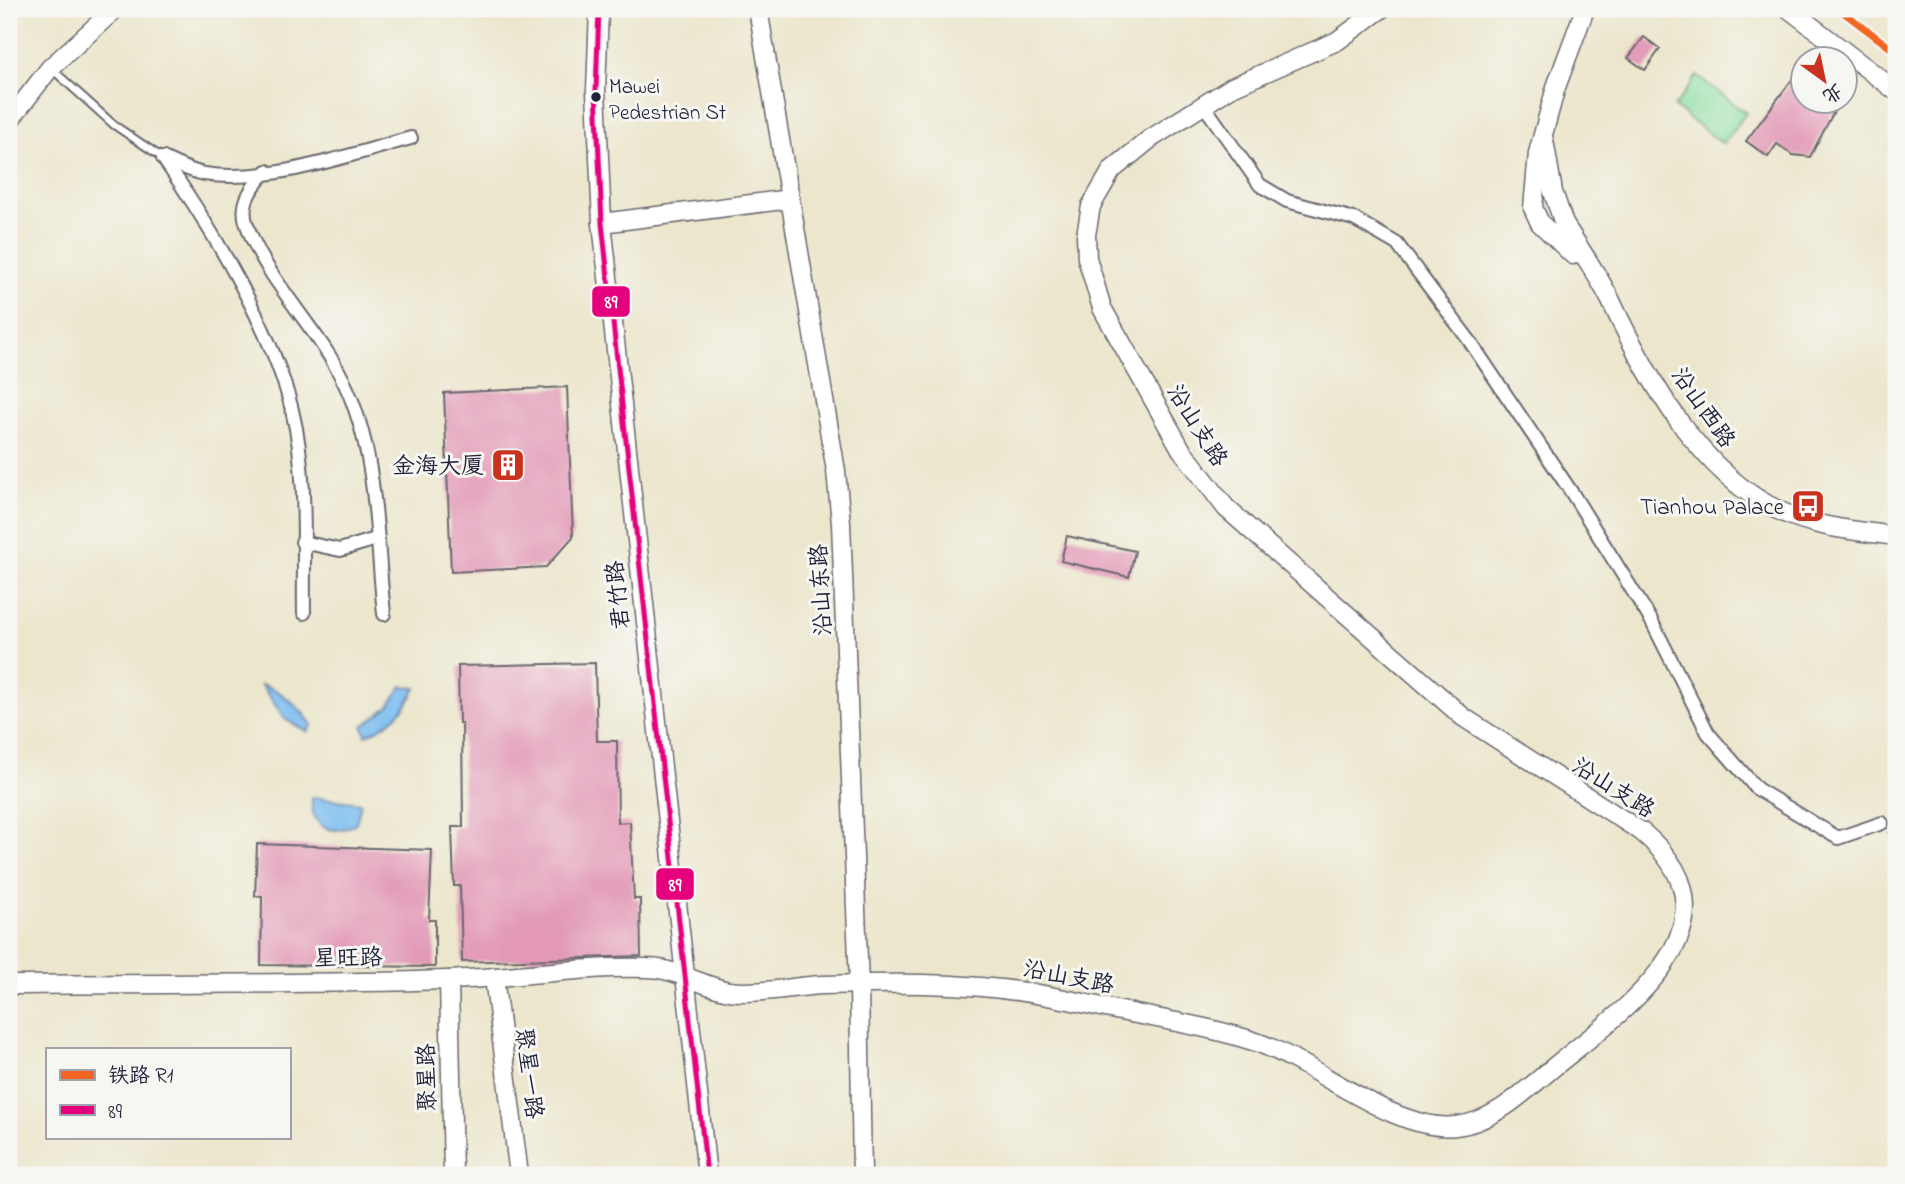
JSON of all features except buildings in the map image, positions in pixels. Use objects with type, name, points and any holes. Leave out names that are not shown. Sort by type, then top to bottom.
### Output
[{"type":"street","points":[[9,121],[50,68],[115,9]]},
{"type":"street","name":"君竹路","points":[[599,9],[596,91],[602,223],[707,1175]]},
{"type":"street","name":"沿山东路","points":[[758,9],[836,471],[841,523],[859,985],[862,1175]]},
{"type":"street","name":"沿山支路","points":[[687,975],[729,991],[859,985],[1007,989],[1196,1026],[1259,1043],[1380,1107],[1419,1121],[1451,1127],[1471,1124],[1502,1107],[1630,1006],[1656,978],[1681,934],[1684,911],[1682,889],[1673,866],[1657,844],[1631,824],[1488,735],[1440,698],[1245,527],[1201,478],[1172,434],[1099,299],[1087,258],[1087,225],[1096,194],[1118,164],[1203,104],[1246,80],[1337,41],[1381,9]]},
{"type":"street","name":"沿山西路","points":[[1585,9],[1553,99],[1544,140],[1538,153],[1533,208],[1540,223],[1565,244],[1605,306],[1615,315]]},
{"type":"street","points":[[1789,9],[1896,91]]},
{"type":"street","points":[[1203,104],[1260,185],[1287,201],[1354,219],[1397,244],[1469,340],[1572,493],[1651,620],[1708,733],[1758,789],[1838,838],[1882,822]]},
{"type":"street","points":[[163,158],[205,174],[230,176],[315,164],[411,138]]},
{"type":"street","name":"沿山西路","points":[[1544,140],[1560,213],[1611,302],[1615,315],[1691,438],[1734,482],[1767,504],[1805,520],[1896,536]]},
{"type":"street","points":[[163,158],[220,251],[265,334],[283,376],[293,412],[301,471],[304,613]]},
{"type":"street","points":[[267,172],[247,197],[246,221],[273,274],[316,334],[343,380],[365,434],[384,614]]},
{"type":"street","points":[[602,223],[790,199]]},
{"type":"street","points":[[1540,223],[1552,225],[1560,213]]},
{"type":"street","points":[[302,542],[340,550],[376,540]]},
{"type":"street","name":"星旺路","points":[[9,985],[449,980],[650,967],[687,975]]},
{"type":"street","name":"聚星一路","points":[[494,978],[519,1175]]},
{"type":"street","name":"聚星路","points":[[449,980],[453,1175]]},
{"type":"lane","points":[[50,68],[114,125],[163,158]]},
{"type":"green space","points":[[1697,76],[1746,113],[1723,144],[1674,107]]},
{"type":"water","points":[[261,685],[275,690],[296,706],[312,725],[308,732],[286,720]]},
{"type":"water","points":[[402,686],[416,688],[402,710],[389,722],[366,735],[363,726],[389,706]]},
{"type":"water","points":[[312,797],[361,803],[356,823],[339,830],[324,827],[314,816]]},
{"type":"rail line","name":"R1","points":[[1839,9],[1896,52]]},
{"type":"transit line","name":"89","points":[[599,9],[596,91],[602,223],[707,1175]]},
{"type":"place","name":"Mawei Pedestrian St","points":[[596,97]]},
{"type":"place","name":"金海大厦","points":[[508,465]]},
{"type":"place","name":"Tianhou Palace","points":[[1808,506]]}]
